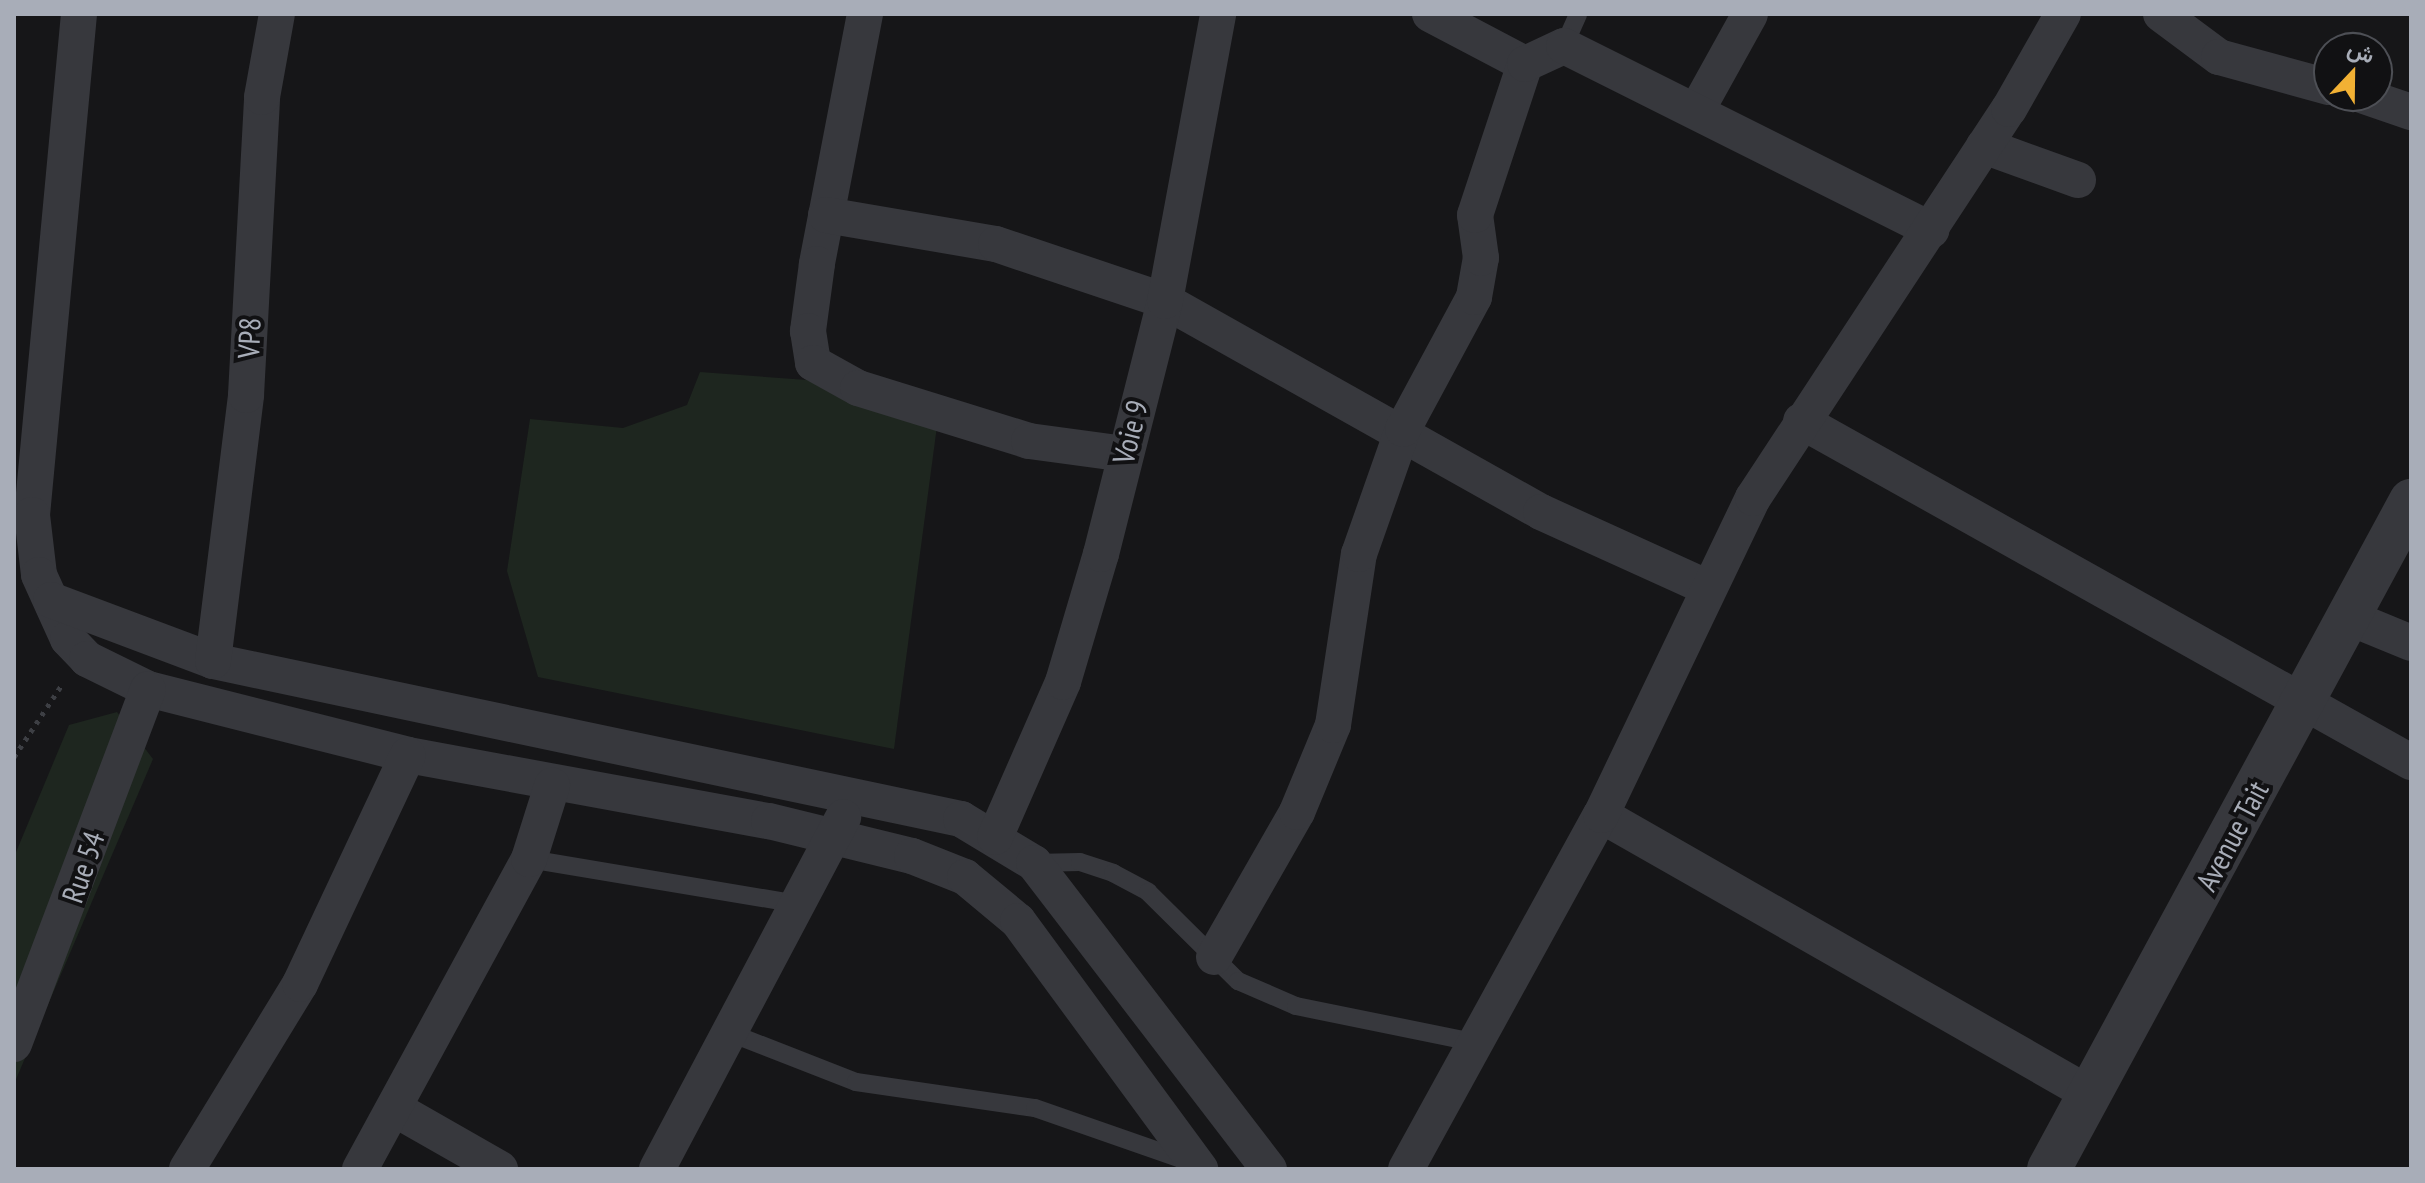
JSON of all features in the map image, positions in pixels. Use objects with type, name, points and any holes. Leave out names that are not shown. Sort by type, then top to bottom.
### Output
[{"type":"street","points":[[79,14],[32,515],[39,575],[68,639],[87,659],[148,689],[408,755],[552,786],[832,836],[965,877],[1018,921],[1198,1166],[1244,1140]]},
{"type":"street","name":"VP8","points":[[213,661],[246,395],[262,97],[277,14]]},
{"type":"street","points":[[865,14],[826,215],[808,331],[813,363],[827,377],[1029,441],[1125,454]]},
{"type":"street","name":"Voie 9","points":[[995,837],[1063,682],[1125,454],[1165,301],[1218,14]]},
{"type":"street","points":[[1430,14],[1525,64]]},
{"type":"street","points":[[1698,108],[1750,14]]},
{"type":"street","points":[[1406,1169],[1473,1042],[1601,815],[1706,587],[1801,421],[1931,230],[2063,14]]},
{"type":"street","points":[[2161,14],[2219,57],[2313,83]]},
{"type":"street","points":[[1214,957],[1297,812],[1333,725],[1359,554],[1403,429],[1474,297],[1481,258],[1475,215],[1525,64],[1571,30],[1698,108],[1931,230]]},
{"type":"street","points":[[1984,146],[2078,180]]},
{"type":"street","points":[[826,215],[996,244],[1165,301],[1403,429],[1541,512],[1706,587]]},
{"type":"street","points":[[1801,421],[2299,705],[2411,762]]},
{"type":"street","name":"Avenue Tait","points":[[2064,1160],[2090,1094],[2411,501]]},
{"type":"street","points":[[51,600],[213,661],[858,794],[961,819],[1034,863],[1269,1169]]},
{"type":"street","points":[[2348,617],[2411,643]]},
{"type":"street","name":"Rue 54","points":[[14,1044],[148,689]]},
{"type":"street","points":[[187,1169],[300,984],[408,755]]},
{"type":"street","points":[[360,1169],[529,859],[552,786]]},
{"type":"street","points":[[657,1169],[832,836],[858,794]]},
{"type":"street","points":[[1601,815],[2090,1094]]},
{"type":"street","points":[[395,1109],[500,1169]]},
{"type":"lane","points":[[529,859],[797,904]]},
{"type":"lane","points":[[1034,863],[1080,862],[1113,873],[1148,892],[1238,981],[1296,1006],[1473,1042]]},
{"type":"lane","points":[[728,1032],[856,1082],[1035,1108],[1127,1146],[1198,1166]]},
{"type":"path","points":[[14,757],[46,701],[87,659]]},
{"type":"shaded area","points":[[700,372],[807,380],[937,426],[894,749],[538,677],[507,571],[530,419],[623,428],[687,405]]},
{"type":"shaded area","points":[[117,712],[153,759],[14,1084],[14,857],[69,725]]}]
